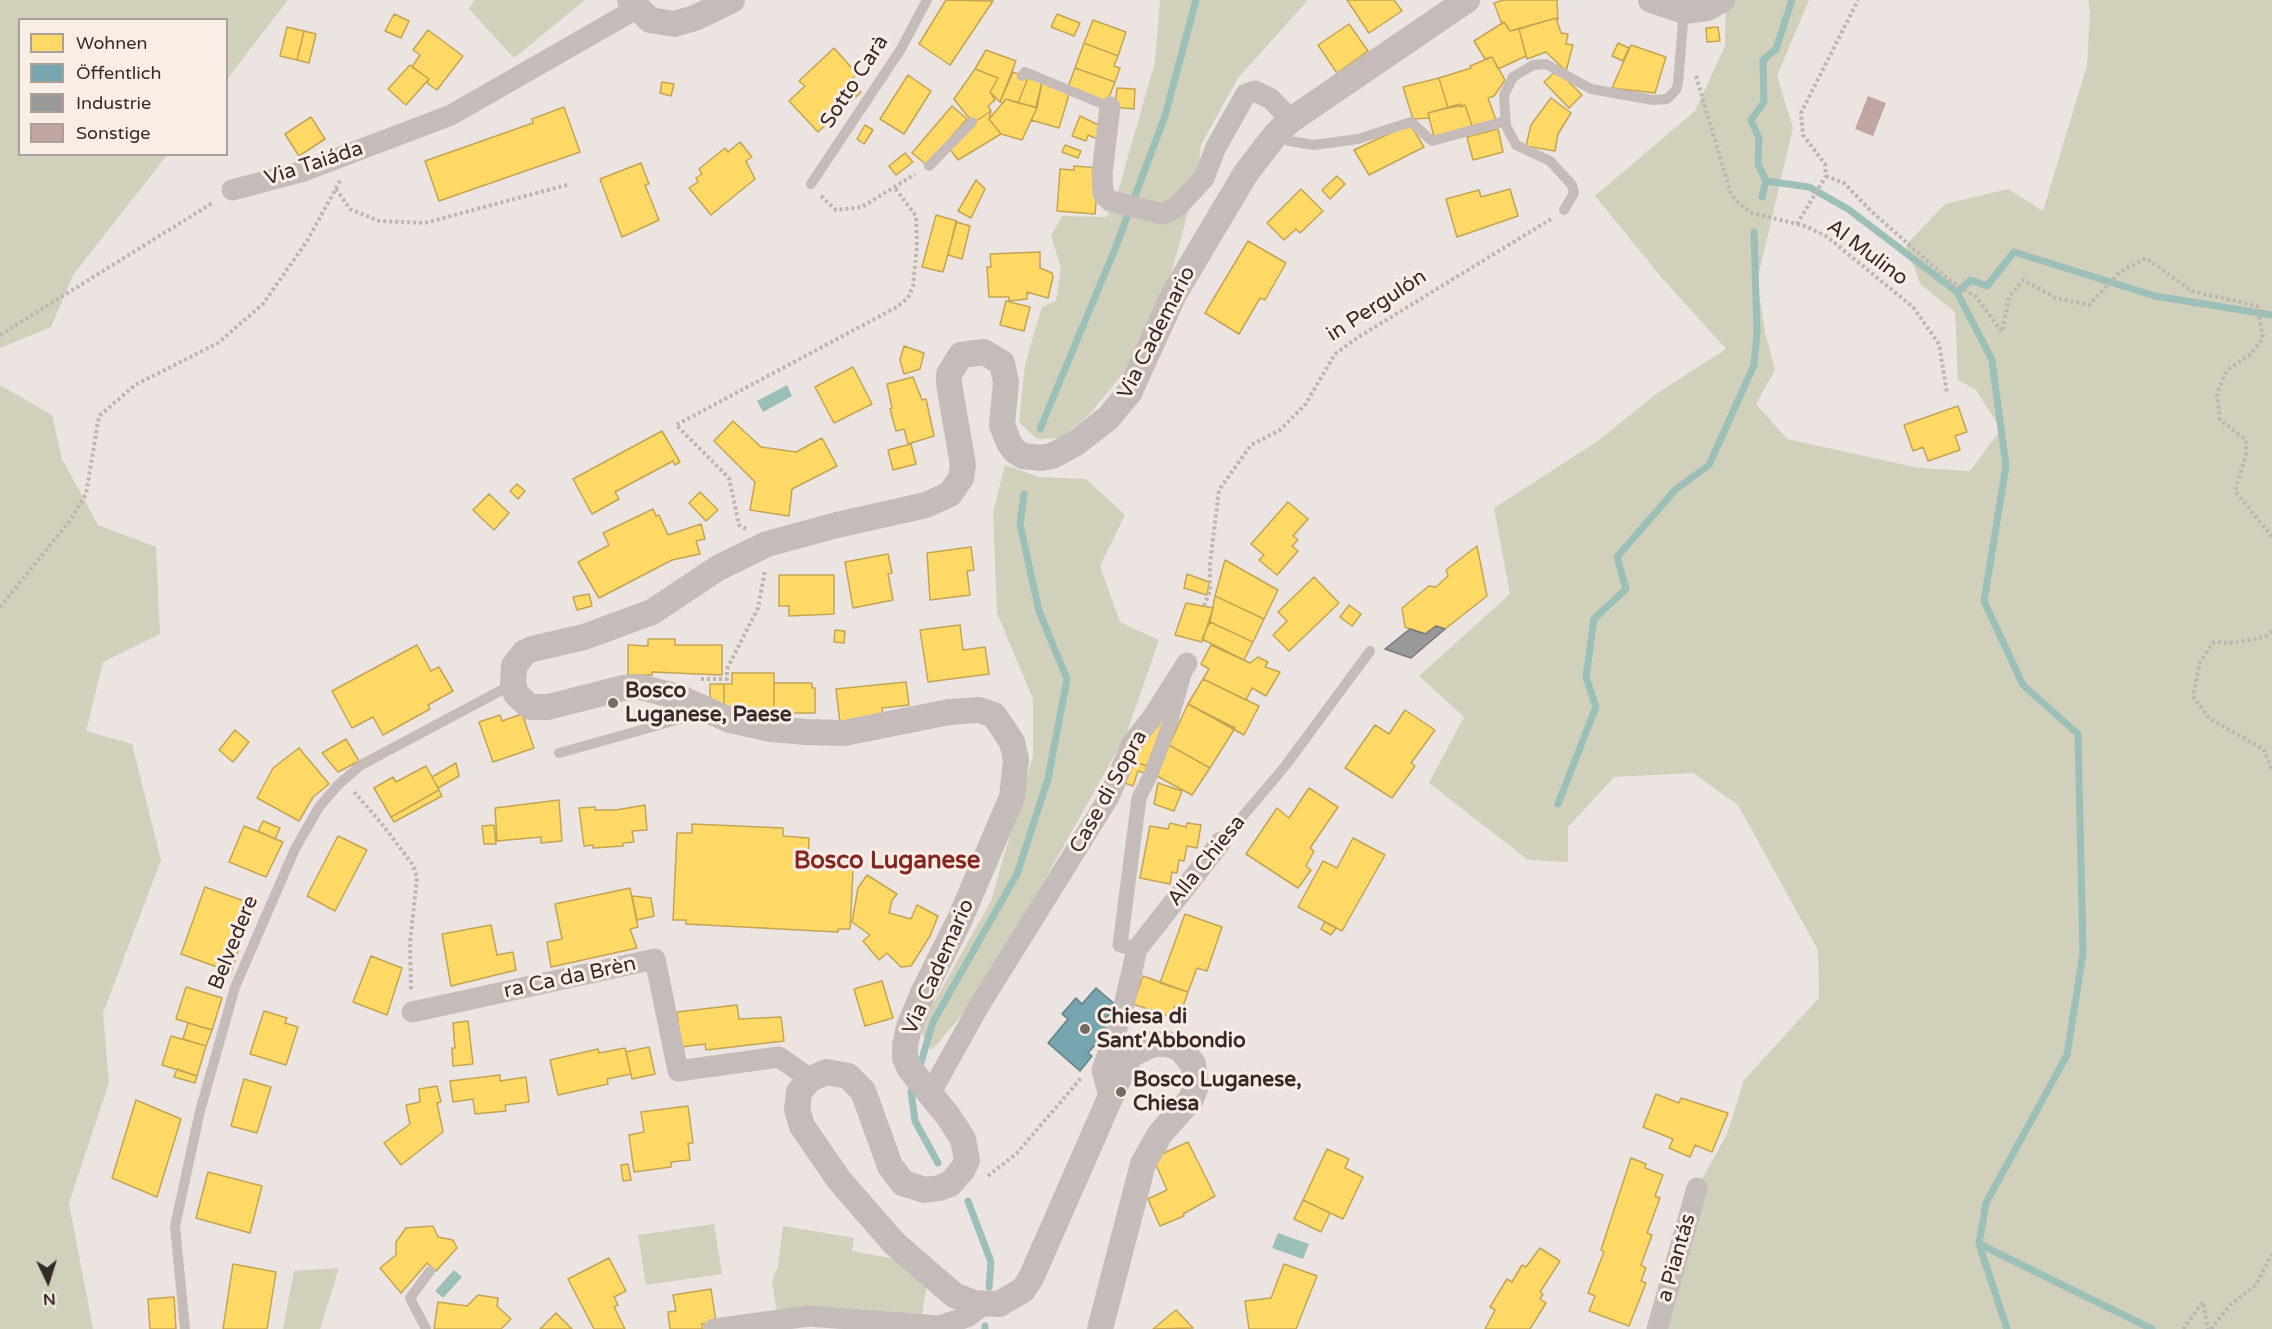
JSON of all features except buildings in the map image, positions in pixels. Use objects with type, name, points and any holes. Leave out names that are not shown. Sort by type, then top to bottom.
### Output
[{"type":"street","points":[[633,4],[650,20],[674,24],[695,18],[732,0]]},
{"type":"street","name":"Via Cademario","points":[[810,1079],[827,1072],[848,1076],[856,1082],[867,1101],[886,1156],[896,1176],[912,1188],[925,1190],[950,1184],[957,1178],[967,1160],[963,1139],[906,1058],[909,1027],[960,920],[1012,797],[1016,759],[1012,742],[1004,727],[994,715],[980,710],[949,712],[844,733],[771,729],[730,720],[675,696],[640,687],[623,688],[539,707],[530,706],[522,701],[513,684],[514,666],[524,653],[640,618],[663,606],[718,568],[770,543],[926,505],[950,494],[961,478],[963,465],[949,384],[949,374],[961,355],[984,352],[1002,363],[1006,382],[1002,415],[1005,435],[1015,451],[1023,456],[1052,456],[1093,431],[1108,418],[1129,393],[1174,294],[1246,173],[1284,127],[1467,0]]},
{"type":"street","points":[[1652,0],[1707,8],[1722,0]]},
{"type":"street","name":"Via Taiáda","points":[[232,190],[304,171],[451,115],[633,4]]},
{"type":"street","points":[[1110,107],[1101,184],[1106,198],[1163,214],[1177,207],[1198,186],[1246,94],[1255,91],[1271,99],[1284,127]]},
{"type":"street","name":"Case di Sopra","points":[[1137,949],[1120,945],[1139,798],[1172,720],[1186,663]]},
{"type":"street","name":"Case di Sopra","points":[[923,1085],[979,1006],[1109,797],[1132,743],[1152,718],[1186,663]]},
{"type":"street","name":"Alla Chiesa","points":[[1109,1096],[1102,1070],[1122,1014],[1137,949],[1221,842]]},
{"type":"street","name":"ra Ca da Brèn","points":[[412,1012],[655,959],[678,1071],[779,1057],[810,1079]]},
{"type":"street","points":[[810,1079],[799,1092],[799,1118],[839,1180],[881,1230],[963,1300],[983,1305],[999,1304],[1023,1290],[1038,1265],[1109,1096],[1132,1054],[1142,1047],[1167,1044],[1180,1048],[1193,1064],[1196,1086],[1191,1099],[1160,1134],[1143,1164],[1100,1329]]},
{"type":"street","name":"a Piantás","points":[[1657,1329],[1697,1188]]},
{"type":"street","points":[[714,1329],[809,1316],[939,1326],[967,1317],[983,1305]]},
{"type":"lane","name":"Sotto Carà","points":[[811,184],[901,49],[927,0]]},
{"type":"lane","points":[[1564,210],[1574,193],[1572,185],[1550,161],[1516,146],[1505,121],[1504,95],[1517,73],[1539,64],[1551,66],[1577,84],[1591,89],[1653,100],[1667,99],[1676,90],[1678,83],[1682,44],[1682,6]]},
{"type":"lane","points":[[1022,76],[1025,72],[1110,107]]},
{"type":"lane","points":[[1284,127],[1288,141],[1314,145],[1358,139],[1411,122],[1432,141],[1505,121]]},
{"type":"lane","points":[[929,166],[972,122]]},
{"type":"lane","name":"Alla Chiesa","points":[[1221,842],[1286,765],[1370,651]]},
{"type":"lane","name":"Belvedere","points":[[185,1329],[175,1226],[200,1111],[234,987],[295,849],[319,807],[343,780],[361,765],[513,684]]},
{"type":"lane","points":[[559,753],[684,718],[699,708]]},
{"type":"lane","points":[[426,1329],[410,1298],[429,1271]]},
{"type":"path","points":[[1797,224],[1826,176],[1824,164],[1803,135],[1800,125],[1801,113],[1858,0]]},
{"type":"path","name":"Al Mulino","points":[[1682,44],[1690,53],[1731,194],[1739,204],[1752,213],[1797,224],[1826,236],[1913,307],[1939,344],[1947,393]]},
{"type":"path","points":[[0,607],[69,522],[86,494],[99,416],[135,385],[218,343],[263,304],[307,241],[353,153]]},
{"type":"path","points":[[811,184],[836,210],[862,207],[929,166]]},
{"type":"path","points":[[1826,176],[1844,183],[1872,212],[1948,280],[1976,297],[2002,332],[2009,297],[2023,280],[2056,298],[2089,305],[2120,272],[2146,258],[2192,291],[2257,306],[2263,338],[2251,354],[2227,370],[2217,393],[2220,420],[2246,440],[2246,455],[2235,491],[2272,537]]},
{"type":"path","points":[[336,189],[350,209],[379,221],[425,223],[570,184]]},
{"type":"path","points":[[675,696],[692,679],[727,679],[727,669],[758,608],[770,543],[739,525],[729,478],[676,425],[897,307],[908,298],[913,286],[917,245],[916,216],[894,187]]},
{"type":"path","points":[[0,334],[232,190]]},
{"type":"path","name":"in Pergulón","points":[[1204,606],[1210,591],[1209,562],[1219,490],[1251,445],[1280,429],[1305,405],[1335,354],[1540,228],[1564,210]]},
{"type":"path","points":[[2272,631],[2265,637],[2233,643],[2214,642],[2200,662],[2193,696],[2209,718],[2264,750],[2272,770]]},
{"type":"path","points":[[343,780],[382,824],[413,865],[417,878],[410,943],[412,1012]]},
{"type":"path","points":[[982,1180],[1017,1153],[1085,1073]]},
{"type":"path","points":[[2210,1329],[2230,1305],[2256,1285],[2272,1254]]},
{"type":"path","points":[[2183,1329],[2203,1302],[2210,1329]]},
{"type":"green space","points":[[0,0],[288,0],[228,78],[228,18],[18,18],[18,156],[166,156],[73,275],[51,327],[0,348]]},
{"type":"green space","points":[[474,0],[585,0],[514,58],[469,9]]},
{"type":"green space","points":[[1160,0],[1308,0],[1238,78],[1201,145],[1198,176],[1171,274],[1124,372],[1089,415],[1061,438],[1037,439],[1019,422],[1025,364],[1042,307],[1056,301],[1061,268],[1051,236],[1062,216],[1107,217],[1119,188],[1155,62]]},
{"type":"green space","points":[[1726,0],[1809,0],[1777,76],[1793,128],[1757,281],[1765,332],[1775,370],[1756,404],[1787,439],[1919,468],[1970,471],[2001,429],[1975,389],[1958,380],[1955,312],[1920,284],[1906,245],[1945,204],[2008,189],[2043,211],[2087,65],[2090,11],[2088,0],[2272,0],[2272,1329],[1657,1329],[1697,1188],[1727,1134],[1744,1080],[1819,998],[1818,950],[1738,805],[1693,773],[1614,777],[1568,827],[1568,862],[1528,860],[1429,783],[1464,717],[1419,676],[1510,594],[1494,508],[1598,441],[1656,394],[1726,349],[1662,278],[1595,196],[1695,111],[1725,46]]},
{"type":"green space","points":[[0,385],[52,415],[62,459],[98,525],[156,547],[160,634],[103,662],[86,731],[132,744],[161,860],[103,1013],[109,1083],[69,1203],[93,1329],[0,1329]]},
{"type":"green space","points":[[1005,465],[1039,477],[1086,479],[1125,515],[1100,566],[1120,622],[1159,640],[1126,735],[999,961],[972,1003],[932,1050],[919,1029],[991,901],[1033,756],[1033,699],[997,613],[993,513]]},
{"type":"green space","points":[[714,1224],[722,1274],[646,1285],[638,1235]]},
{"type":"green space","points":[[783,1226],[854,1238],[852,1251],[895,1259],[927,1286],[920,1325],[778,1319],[772,1281],[778,1266]]},
{"type":"green space","points":[[339,1268],[320,1329],[283,1329],[294,1271]]},
{"type":"water","points":[[787,385],[792,396],[763,412],[757,401]]},
{"type":"water","points":[[1278,1233],[1309,1244],[1303,1259],[1272,1248]]},
{"type":"water","points":[[454,1270],[462,1277],[443,1298],[435,1291]]},
{"type":"waterway","points":[[1040,429],[1115,249],[1165,116],[1196,0]]},
{"type":"waterway","points":[[1792,0],[1776,49],[1763,60],[1764,102],[1751,120],[1759,138],[1758,164],[1766,181],[1809,187],[1848,209],[1957,292],[1992,360],[2006,466],[1984,601],[2023,685],[2078,734],[2083,953],[2067,1055],[1986,1203],[1979,1244],[2007,1329]]},
{"type":"waterway","points":[[1762,197],[1766,181]]},
{"type":"waterway","points":[[1558,804],[1596,707],[1586,677],[1594,619],[1626,589],[1617,557],[1675,490],[1709,465],[1754,365],[1757,332],[1754,232]]},
{"type":"waterway","points":[[1957,292],[1971,280],[1987,286],[2014,252],[2155,296],[2272,315]]},
{"type":"waterway","points":[[919,1069],[933,1022],[1017,874],[1048,779],[1067,679],[1039,611],[1020,524],[1024,494]]},
{"type":"waterway","points":[[914,1082],[911,1092],[915,1121],[938,1163]]},
{"type":"waterway","points":[[968,1201],[991,1262],[989,1287]]},
{"type":"waterway","points":[[1979,1244],[2152,1329]]},
{"type":"place","name":"Bosco Luganese, Paese","points":[[613,703]]},
{"type":"place","name":"Chiesa di Sant'Abbondio","points":[[1085,1029]]},
{"type":"place","name":"Bosco Luganese, Chiesa","points":[[1121,1092]]},
{"type":"district","name":"Bosco Luganese","points":[[887,862]]}]
